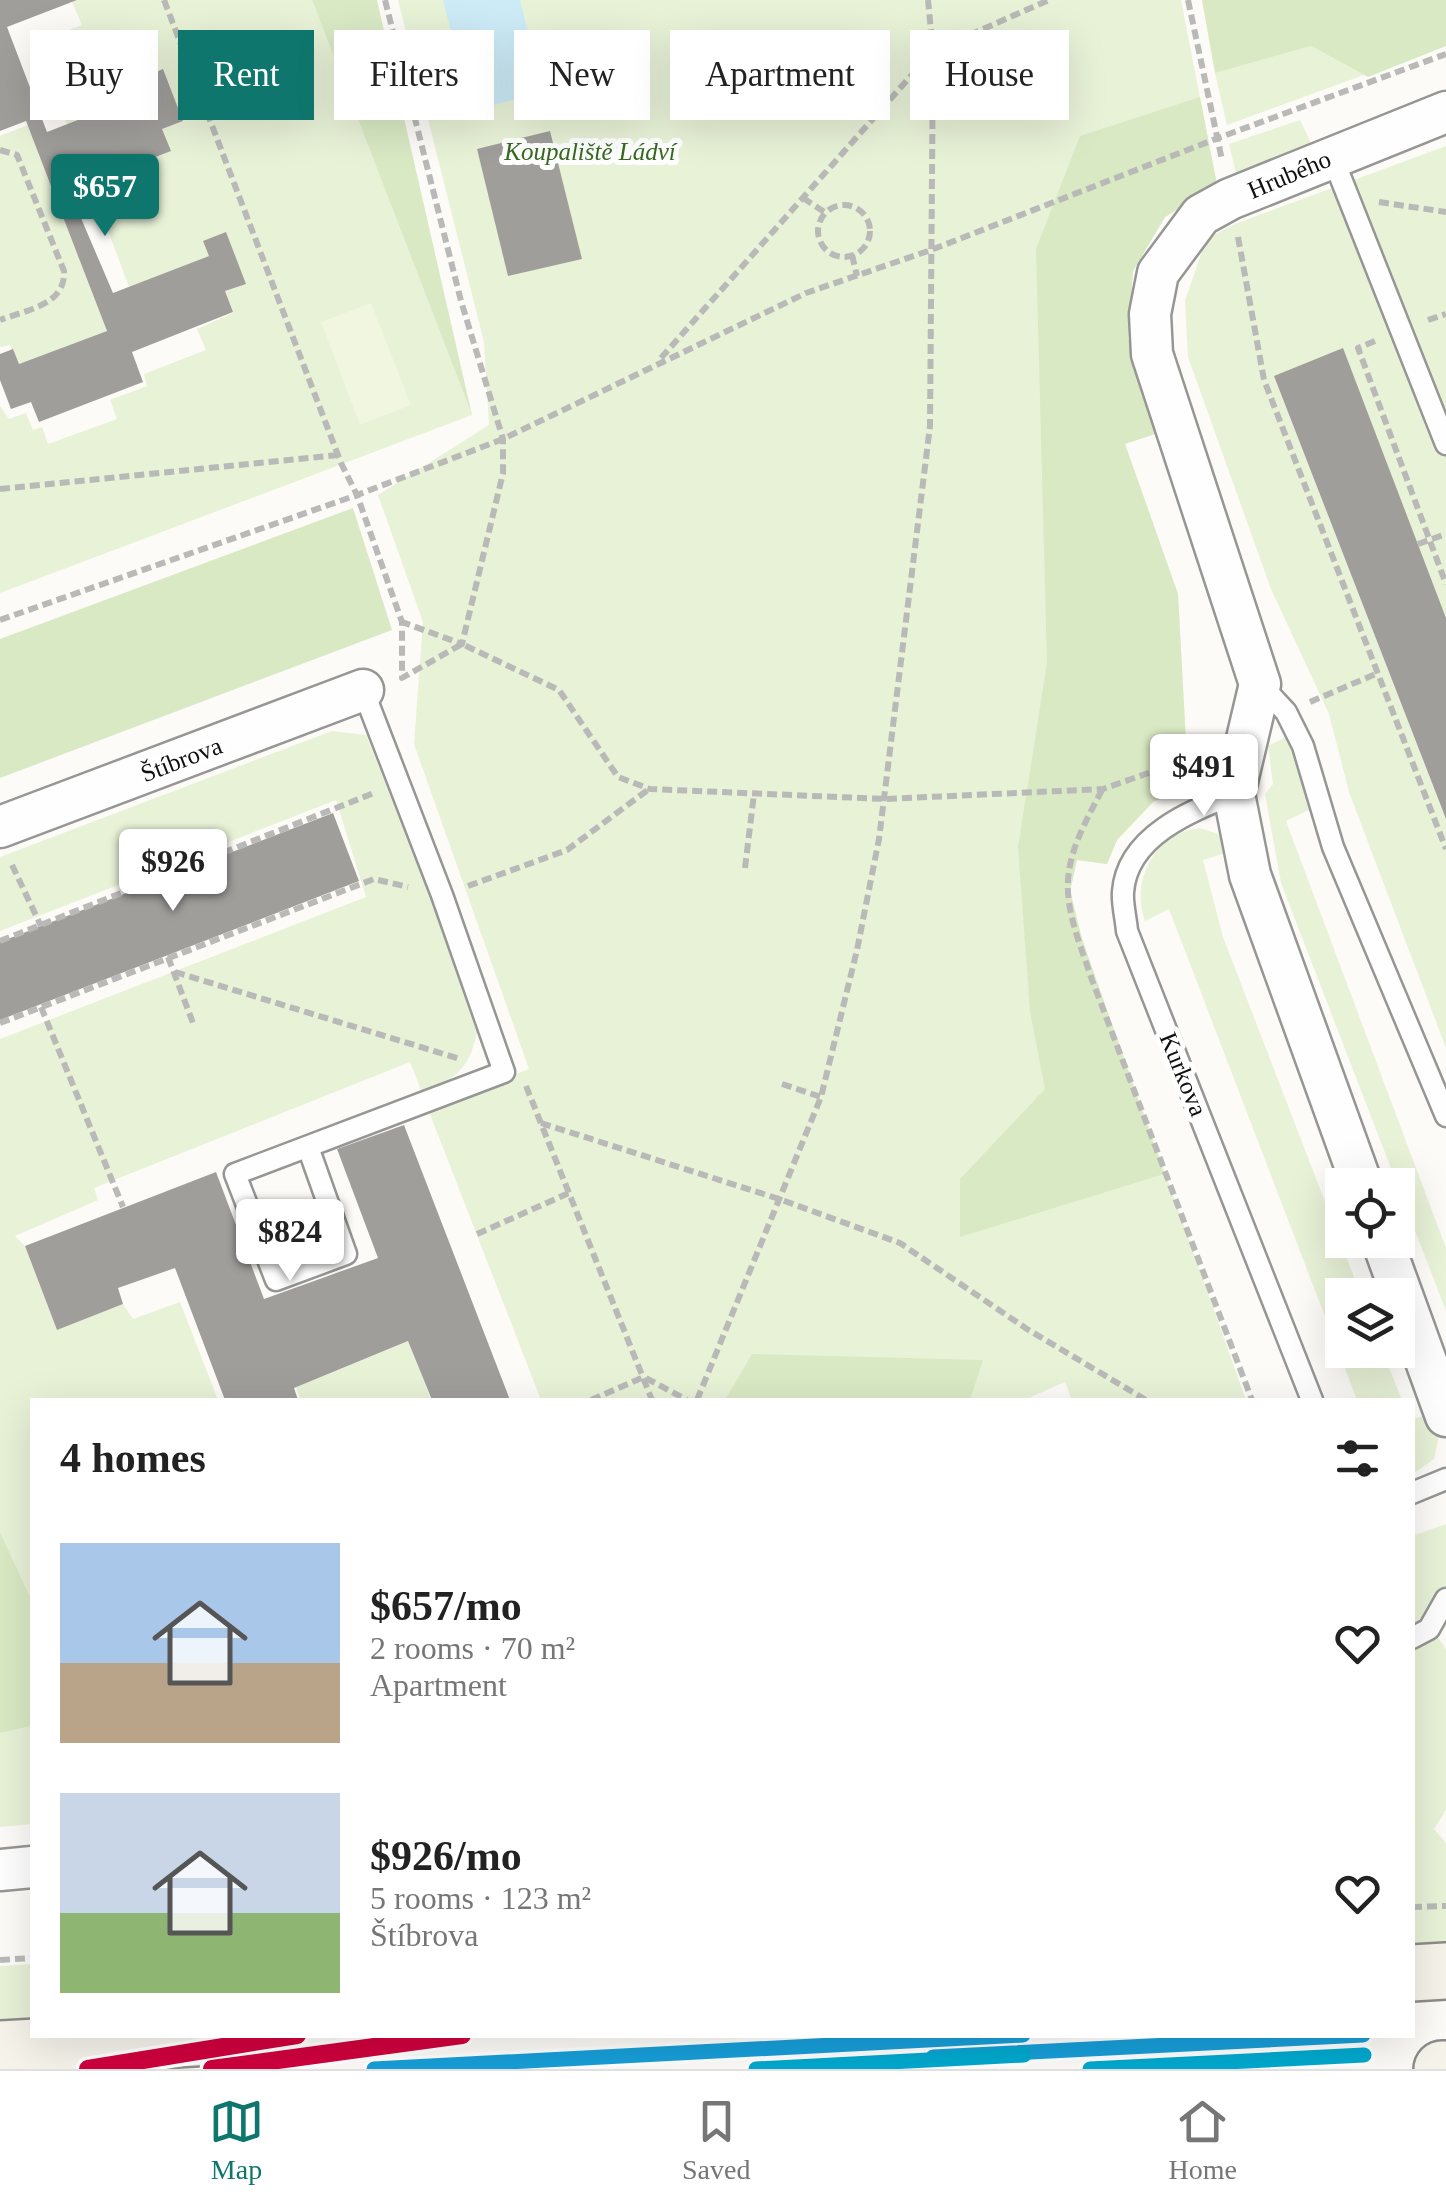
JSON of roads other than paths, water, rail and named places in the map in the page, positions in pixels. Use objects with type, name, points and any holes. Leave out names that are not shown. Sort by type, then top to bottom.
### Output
[{"type":"main road","points":[[1415,1973],[1446,1971]]},
{"type":"main road","points":[[0,2048],[189,2038]]},
{"type":"street","name":"Hrubého","points":[[1260,684],[1152,354],[1150,314],[1158,273],[1202,215],[1230,199],[1446,112]]},
{"type":"street","points":[[1260,684],[1234,794],[1250,874],[1356,1168]]},
{"type":"street","name":"Štíbrova","points":[[4,841],[362,690]]},
{"type":"street","points":[[1389,1258],[1446,1416]]},
{"type":"street","points":[[0,1870],[30,1867]]},
{"type":"lane","points":[[1332,156],[1446,444]]},
{"type":"lane","points":[[1260,684],[1286,712],[1303,746],[1333,847],[1446,1116]]},
{"type":"lane","points":[[308,1148],[346,1254],[276,1280],[235,1174],[504,1072],[362,690]]},
{"type":"lane","name":"Kurkova","points":[[1234,794],[1180,816],[1141,850],[1128,869],[1123,892],[1127,930],[1311,1398]]},
{"type":"lane","points":[[1415,1492],[1446,1479]]},
{"type":"lane","points":[[1415,1636],[1429,1629],[1446,1599]]},
{"type":"water","points":[[443,0],[520,0],[527,30],[514,30],[514,100],[494,105],[494,30],[451,30]]},
{"type":"park label","name":"Koupaliště Ládví","points":[[590,151]]}]
